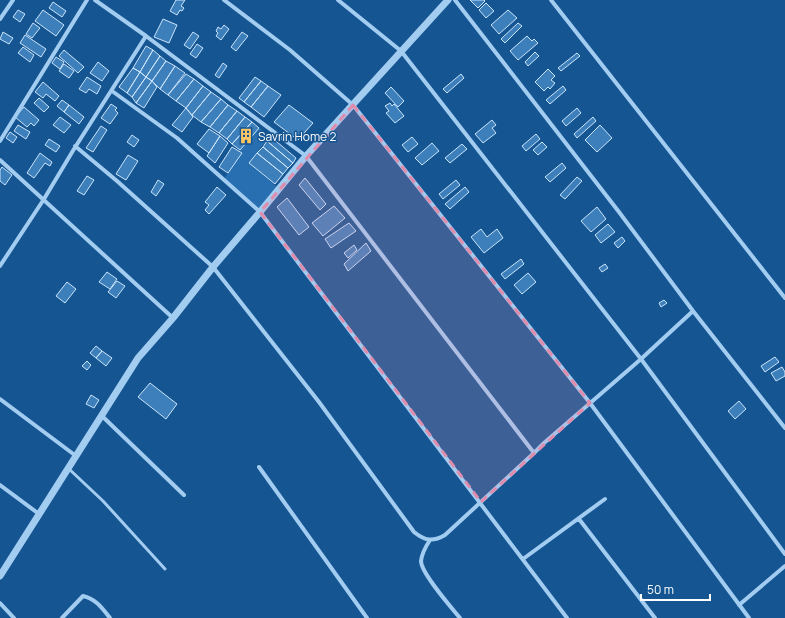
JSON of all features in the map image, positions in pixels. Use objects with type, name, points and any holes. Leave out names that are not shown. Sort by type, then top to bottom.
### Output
[{"type":"street","points":[[0,20],[13,0]]},
{"type":"street","points":[[0,142],[87,0]]},
{"type":"street","points":[[95,0],[146,36],[306,156],[534,453]]},
{"type":"street","points":[[224,0],[290,50],[353,105],[590,403],[749,618]]},
{"type":"street","points":[[338,0],[401,51],[641,359],[785,554]]},
{"type":"street","points":[[0,576],[2,567],[39,514],[138,358],[174,318],[213,267],[306,156],[448,0]]},
{"type":"street","points":[[456,0],[693,311],[785,428]]},
{"type":"street","points":[[551,0],[785,298]]},
{"type":"street","points":[[0,266],[44,199],[75,146],[112,91],[146,36]]},
{"type":"street","points":[[112,91],[177,138],[260,212],[481,502],[567,618]]},
{"type":"street","points":[[75,146],[117,181],[213,267],[319,402],[414,532],[420,537],[430,540],[438,539],[445,535],[544,443],[641,359],[693,311]]},
{"type":"street","points":[[0,160],[174,318]]},
{"type":"street","points":[[0,399],[76,456]]},
{"type":"street","points":[[102,416],[184,495]]},
{"type":"street","points":[[259,467],[367,618]]},
{"type":"street","points":[[0,485],[39,514]]},
{"type":"street","points":[[523,559],[605,499]]},
{"type":"street","points":[[579,518],[655,618]]},
{"type":"street","points":[[430,540],[425,548],[421,561],[423,571],[460,618]]},
{"type":"street","points":[[740,605],[785,566]]},
{"type":"street","points":[[62,618],[83,596],[99,605],[110,618]]},
{"type":"street","points":[[0,603],[14,618]]},
{"type":"lane","points":[[68,468],[103,501],[165,569]]},
{"type":"highlighted area","points":[[353,105],[590,403],[481,502],[260,212]]},
{"type":"shaded area","points":[[259,128],[270,136],[249,163],[278,188],[260,212],[224,179],[241,153],[240,150]]},
{"type":"building","points":[[176,0],[185,0],[181,6],[184,8],[182,11],[180,10],[177,15],[170,11]]},
{"type":"building","points":[[470,0],[484,0],[485,1],[478,8]]},
{"type":"building","points":[[53,2],[66,11],[62,17],[49,8]]},
{"type":"building","points":[[486,3],[494,11],[486,18],[479,10]]},
{"type":"building","points":[[18,10],[25,14],[20,22],[13,17]]},
{"type":"building","points":[[43,10],[64,25],[56,36],[35,21]]},
{"type":"building","points":[[508,10],[517,18],[499,34],[491,25]]},
{"type":"building","points":[[163,19],[177,25],[169,43],[154,37]]},
{"type":"building","points":[[33,23],[40,28],[32,38],[26,34]]},
{"type":"building","points":[[518,23],[522,26],[505,43],[501,39]]},
{"type":"building","points":[[224,25],[229,29],[221,40],[216,36],[218,33],[216,31],[218,27],[221,29]]},
{"type":"building","points":[[3,32],[13,38],[9,44],[0,39]]},
{"type":"building","points":[[193,32],[199,36],[190,49],[184,45]]},
{"type":"building","points":[[242,32],[248,36],[236,51],[231,47]]},
{"type":"building","points":[[25,35],[46,49],[41,57],[20,43]]},
{"type":"building","points":[[527,36],[532,41],[534,39],[538,43],[518,60],[510,51]]},
{"type":"building","points":[[197,44],[203,48],[196,58],[190,54]]},
{"type":"building","points":[[146,46],[153,50],[140,72],[133,68]]},
{"type":"building","points":[[23,47],[34,55],[30,62],[18,53]]},
{"type":"building","points":[[64,50],[84,67],[78,73],[59,56]]},
{"type":"building","points":[[153,50],[160,56],[146,77],[140,72]]},
{"type":"building","points":[[535,52],[539,56],[528,66],[525,62]]},
{"type":"building","points":[[577,53],[580,56],[561,71],[558,68]]},
{"type":"building","points":[[160,56],[166,61],[152,81],[146,77]]},
{"type":"building","points":[[56,57],[64,62],[60,69],[52,63]]},
{"type":"building","points":[[166,61],[175,66],[160,89],[152,81]]},
{"type":"building","points":[[98,62],[109,71],[102,81],[90,73]]},
{"type":"building","points":[[223,63],[227,66],[219,78],[215,75]]},
{"type":"building","points":[[64,64],[74,71],[69,78],[59,71]]},
{"type":"building","points":[[175,66],[185,73],[168,95],[160,89]]},
{"type":"building","points":[[133,68],[140,72],[127,93],[119,87]]},
{"type":"building","points":[[548,69],[555,76],[551,80],[555,83],[550,89],[548,87],[544,91],[535,82]]},
{"type":"building","points":[[140,72],[146,77],[132,97],[127,93]]},
{"type":"building","points":[[186,74],[194,79],[176,101],[168,95]]},
{"type":"building","points":[[461,74],[464,78],[447,93],[443,89]]},
{"type":"building","points":[[87,77],[101,86],[97,94],[89,89],[86,93],[79,89]]},
{"type":"building","points":[[146,77],[152,81],[136,103],[132,97]]},
{"type":"building","points":[[255,77],[261,81],[244,102],[239,98]]},
{"type":"building","points":[[194,79],[203,86],[186,108],[176,101]]},
{"type":"building","points":[[152,81],[157,87],[144,108],[136,103]]},
{"type":"building","points":[[261,81],[268,86],[251,107],[244,102]]},
{"type":"building","points":[[43,82],[59,96],[55,101],[46,94],[43,98],[35,92]]},
{"type":"building","points":[[203,86],[211,92],[192,115],[186,108]]},
{"type":"building","points":[[268,86],[281,95],[264,117],[251,107]]},
{"type":"building","points":[[563,86],[566,90],[550,104],[546,100]]},
{"type":"building","points":[[391,87],[404,101],[398,107],[385,93]]},
{"type":"building","points":[[211,92],[221,99],[201,122],[192,115]]},
{"type":"building","points":[[39,98],[49,107],[44,112],[34,103]]},
{"type":"building","points":[[221,99],[228,105],[210,127],[201,122]]},
{"type":"building","points":[[62,100],[69,105],[64,112],[57,106]]},
{"type":"building","points":[[390,103],[392,106],[394,104],[404,116],[395,123],[386,113],[389,111],[385,106]]},
{"type":"building","points":[[111,104],[117,108],[115,110],[118,113],[110,124],[101,118]]},
{"type":"building","points":[[69,105],[84,117],[79,124],[64,112]]},
{"type":"building","points":[[228,105],[237,111],[219,133],[210,127]]},
{"type":"building","points":[[289,105],[313,123],[298,140],[274,122]]},
{"type":"building","points":[[24,107],[39,120],[34,126],[31,123],[27,127],[15,117]]},
{"type":"building","points":[[186,108],[193,117],[182,132],[172,125]]},
{"type":"building","points":[[577,108],[581,113],[566,126],[562,121]]},
{"type":"building","points":[[237,111],[245,117],[227,139],[219,133]]},
{"type":"building","points":[[60,117],[71,125],[64,133],[53,125]]},
{"type":"building","points":[[245,117],[252,122],[232,144],[227,139]]},
{"type":"building","points":[[593,117],[596,121],[577,138],[574,134]]},
{"type":"building","points":[[492,120],[496,125],[492,128],[496,133],[483,143],[475,134]]},
{"type":"building","name":"Savrin Home 2","points":[[252,122],[259,128],[240,150],[232,144]]},
{"type":"building","points":[[18,125],[30,132],[26,139],[14,131]]},
{"type":"building","points":[[600,125],[612,138],[597,152],[585,140]]},
{"type":"building","points":[[101,126],[107,130],[93,152],[86,148]]},
{"type":"building","points":[[209,129],[220,136],[209,153],[197,144]]},
{"type":"building","points":[[10,132],[17,137],[13,143],[6,138]]},
{"type":"building","points":[[536,134],[540,139],[526,151],[522,146]]},
{"type":"building","points":[[132,135],[139,140],[134,147],[127,142]]},
{"type":"building","points":[[220,136],[228,143],[215,163],[207,156]]},
{"type":"building","points":[[270,136],[296,158],[293,163],[267,141]]},
{"type":"building","points":[[412,137],[418,144],[408,152],[402,145]]},
{"type":"building","points":[[49,139],[60,146],[56,152],[45,145]]},
{"type":"building","points":[[267,141],[293,163],[288,168],[263,147]]},
{"type":"building","points":[[542,142],[547,147],[538,155],[533,150]]},
{"type":"building","points":[[432,143],[439,151],[422,165],[415,158]]},
{"type":"building","points":[[462,144],[467,149],[450,163],[445,158]]},
{"type":"building","points":[[232,147],[242,153],[228,173],[219,167]]},
{"type":"building","points":[[263,147],[288,168],[283,174],[257,153]]},
{"type":"building","points":[[40,153],[52,162],[50,166],[45,163],[34,178],[27,173]]},
{"type":"building","points":[[257,153],[283,174],[275,184],[249,163]]},
{"type":"building","points":[[128,155],[138,161],[126,180],[116,174]]},
{"type":"building","points":[[562,163],[566,168],[550,182],[545,177]]},
{"type":"building","points":[[2,167],[12,175],[5,185],[0,181],[0,170]]},
{"type":"building","points":[[87,176],[94,180],[84,195],[77,191]]},
{"type":"building","points":[[577,177],[582,181],[565,199],[560,195]]},
{"type":"building","points":[[305,178],[326,204],[320,210],[299,185]]},
{"type":"building","points":[[158,180],[164,184],[156,196],[151,192]]},
{"type":"building","points":[[456,180],[460,185],[443,199],[439,194]]},
{"type":"building","points":[[217,187],[226,195],[209,214],[205,210],[209,205],[205,202]]},
{"type":"building","points":[[465,187],[469,192],[450,209],[445,204]]},
{"type":"building","points":[[287,198],[309,227],[299,235],[277,207]]},
{"type":"building","points":[[334,206],[345,218],[323,236],[312,223]]},
{"type":"building","points":[[597,207],[606,219],[591,232],[581,221]]},
{"type":"building","points":[[349,223],[356,231],[331,248],[325,239]]},
{"type":"building","points":[[608,224],[615,232],[601,243],[595,235]]},
{"type":"building","points":[[481,229],[487,237],[497,229],[503,238],[484,253],[471,237]]},
{"type":"building","points":[[622,237],[625,241],[618,248],[614,243]]},
{"type":"building","points":[[366,243],[371,251],[348,271],[344,264]]},
{"type":"building","points":[[354,245],[357,250],[348,258],[344,253]]},
{"type":"building","points":[[521,259],[524,264],[505,279],[501,274]]},
{"type":"building","points":[[605,264],[608,268],[602,272],[599,268]]},
{"type":"building","points":[[107,272],[117,279],[110,289],[99,282]]},
{"type":"building","points":[[528,273],[536,282],[522,294],[514,285]]},
{"type":"building","points":[[117,281],[125,286],[116,298],[108,292]]},
{"type":"building","points":[[67,282],[76,289],[65,303],[56,296]]},
{"type":"building","points":[[664,300],[667,303],[661,307],[659,303]]},
{"type":"building","points":[[96,346],[102,351],[96,358],[90,353]]},
{"type":"building","points":[[102,351],[112,358],[106,366],[96,358]]},
{"type":"building","points":[[775,357],[779,362],[765,372],[761,366]]},
{"type":"building","points":[[87,361],[91,365],[87,370],[82,366]]},
{"type":"building","points":[[782,367],[785,372],[785,376],[776,381],[771,373]]},
{"type":"building","points":[[150,383],[177,404],[166,419],[138,397]]},
{"type":"building","points":[[91,395],[99,400],[94,408],[86,404]]},
{"type":"building","points":[[739,401],[746,409],[735,419],[728,411]]},
{"type":"place","name":"Savrin Home 2","points":[[246,136]]}]
